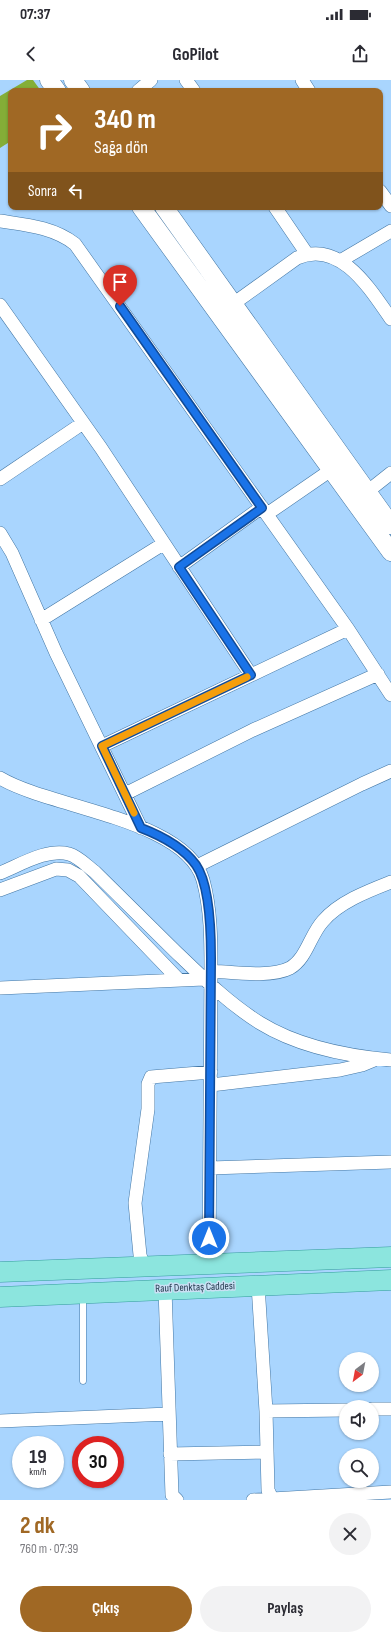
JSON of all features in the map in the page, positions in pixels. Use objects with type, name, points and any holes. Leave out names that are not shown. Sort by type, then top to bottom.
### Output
[{"type":"main road","points":[[143,210],[391,552]]},
{"type":"main road","points":[[166,210],[391,525]]},
{"type":"main road","name":"Rauf Denktaş Caddesi","points":[[0,1272],[144,1268],[391,1257]]},
{"type":"main road","name":"Rauf Denktaş Caddesi","points":[[0,1297],[83,1292],[391,1280]]},
{"type":"street","points":[[142,88],[151,80]]},
{"type":"street","points":[[383,195],[391,206]]},
{"type":"street","points":[[277,210],[307,254]]},
{"type":"street","points":[[0,221],[52,231],[65,236],[75,244],[348,629],[391,695]]},
{"type":"street","points":[[340,261],[391,231]]},
{"type":"street","points":[[233,304],[297,258],[307,254],[330,256],[340,261],[364,282],[391,318]]},
{"type":"street","points":[[0,305],[83,423],[251,675]]},
{"type":"street","points":[[0,479],[83,423]]},
{"type":"street","points":[[179,567],[264,511],[331,470]]},
{"type":"street","points":[[367,492],[391,474]]},
{"type":"street","points":[[1,535],[12,553],[41,620],[141,828]]},
{"type":"street","points":[[41,620],[163,544]]},
{"type":"street","points":[[102,746],[348,629]]},
{"type":"street","points":[[125,794],[253,730],[378,674]]},
{"type":"street","points":[[197,866],[391,771]]},
{"type":"street","points":[[0,778],[10,784],[159,835],[176,846],[197,866],[203,880],[206,894],[211,932],[209,979],[211,1072],[209,1265]]},
{"type":"street","points":[[0,873],[41,856],[55,853],[69,854],[95,872],[209,979],[226,999],[261,1024],[289,1037],[327,1050],[391,1060]]},
{"type":"street","points":[[0,890],[56,868],[68,870],[79,876],[179,980]]},
{"type":"street","points":[[0,988],[209,979],[290,968],[304,952],[323,921],[334,911],[364,894],[391,882]]},
{"type":"street","points":[[211,1085],[340,1070],[362,1065],[377,1058]]},
{"type":"street","points":[[144,1268],[140,1255],[135,1203],[148,1109],[148,1084],[151,1076],[211,1072]]},
{"type":"street","points":[[210,1168],[391,1162]]},
{"type":"street","points":[[258,1285],[266,1411],[268,1490],[272,1499]]},
{"type":"street","points":[[165,1289],[172,1495],[177,1500]]},
{"type":"street","points":[[379,1409],[391,1409]]},
{"type":"street","points":[[266,1411],[339,1410]]},
{"type":"street","points":[[0,1421],[169,1414]]},
{"type":"street","points":[[170,1454],[267,1452]]},
{"type":"street","points":[[253,1500],[391,1492]]},
{"type":"lane","points":[[83,1292],[83,1381]]},
{"type":"green space","points":[[27,80],[33,80],[39,88],[14,88]]},
{"type":"green space","points":[[8,91],[8,143],[0,148],[0,96]]},
{"type":"slow traffic","points":[[134,813],[102,746],[247,677]]},
{"type":"route","points":[[120,306],[262,508],[179,567],[251,675],[102,746],[141,828],[159,835],[188,856],[197,866],[203,880],[211,932],[209,1238]]}]
